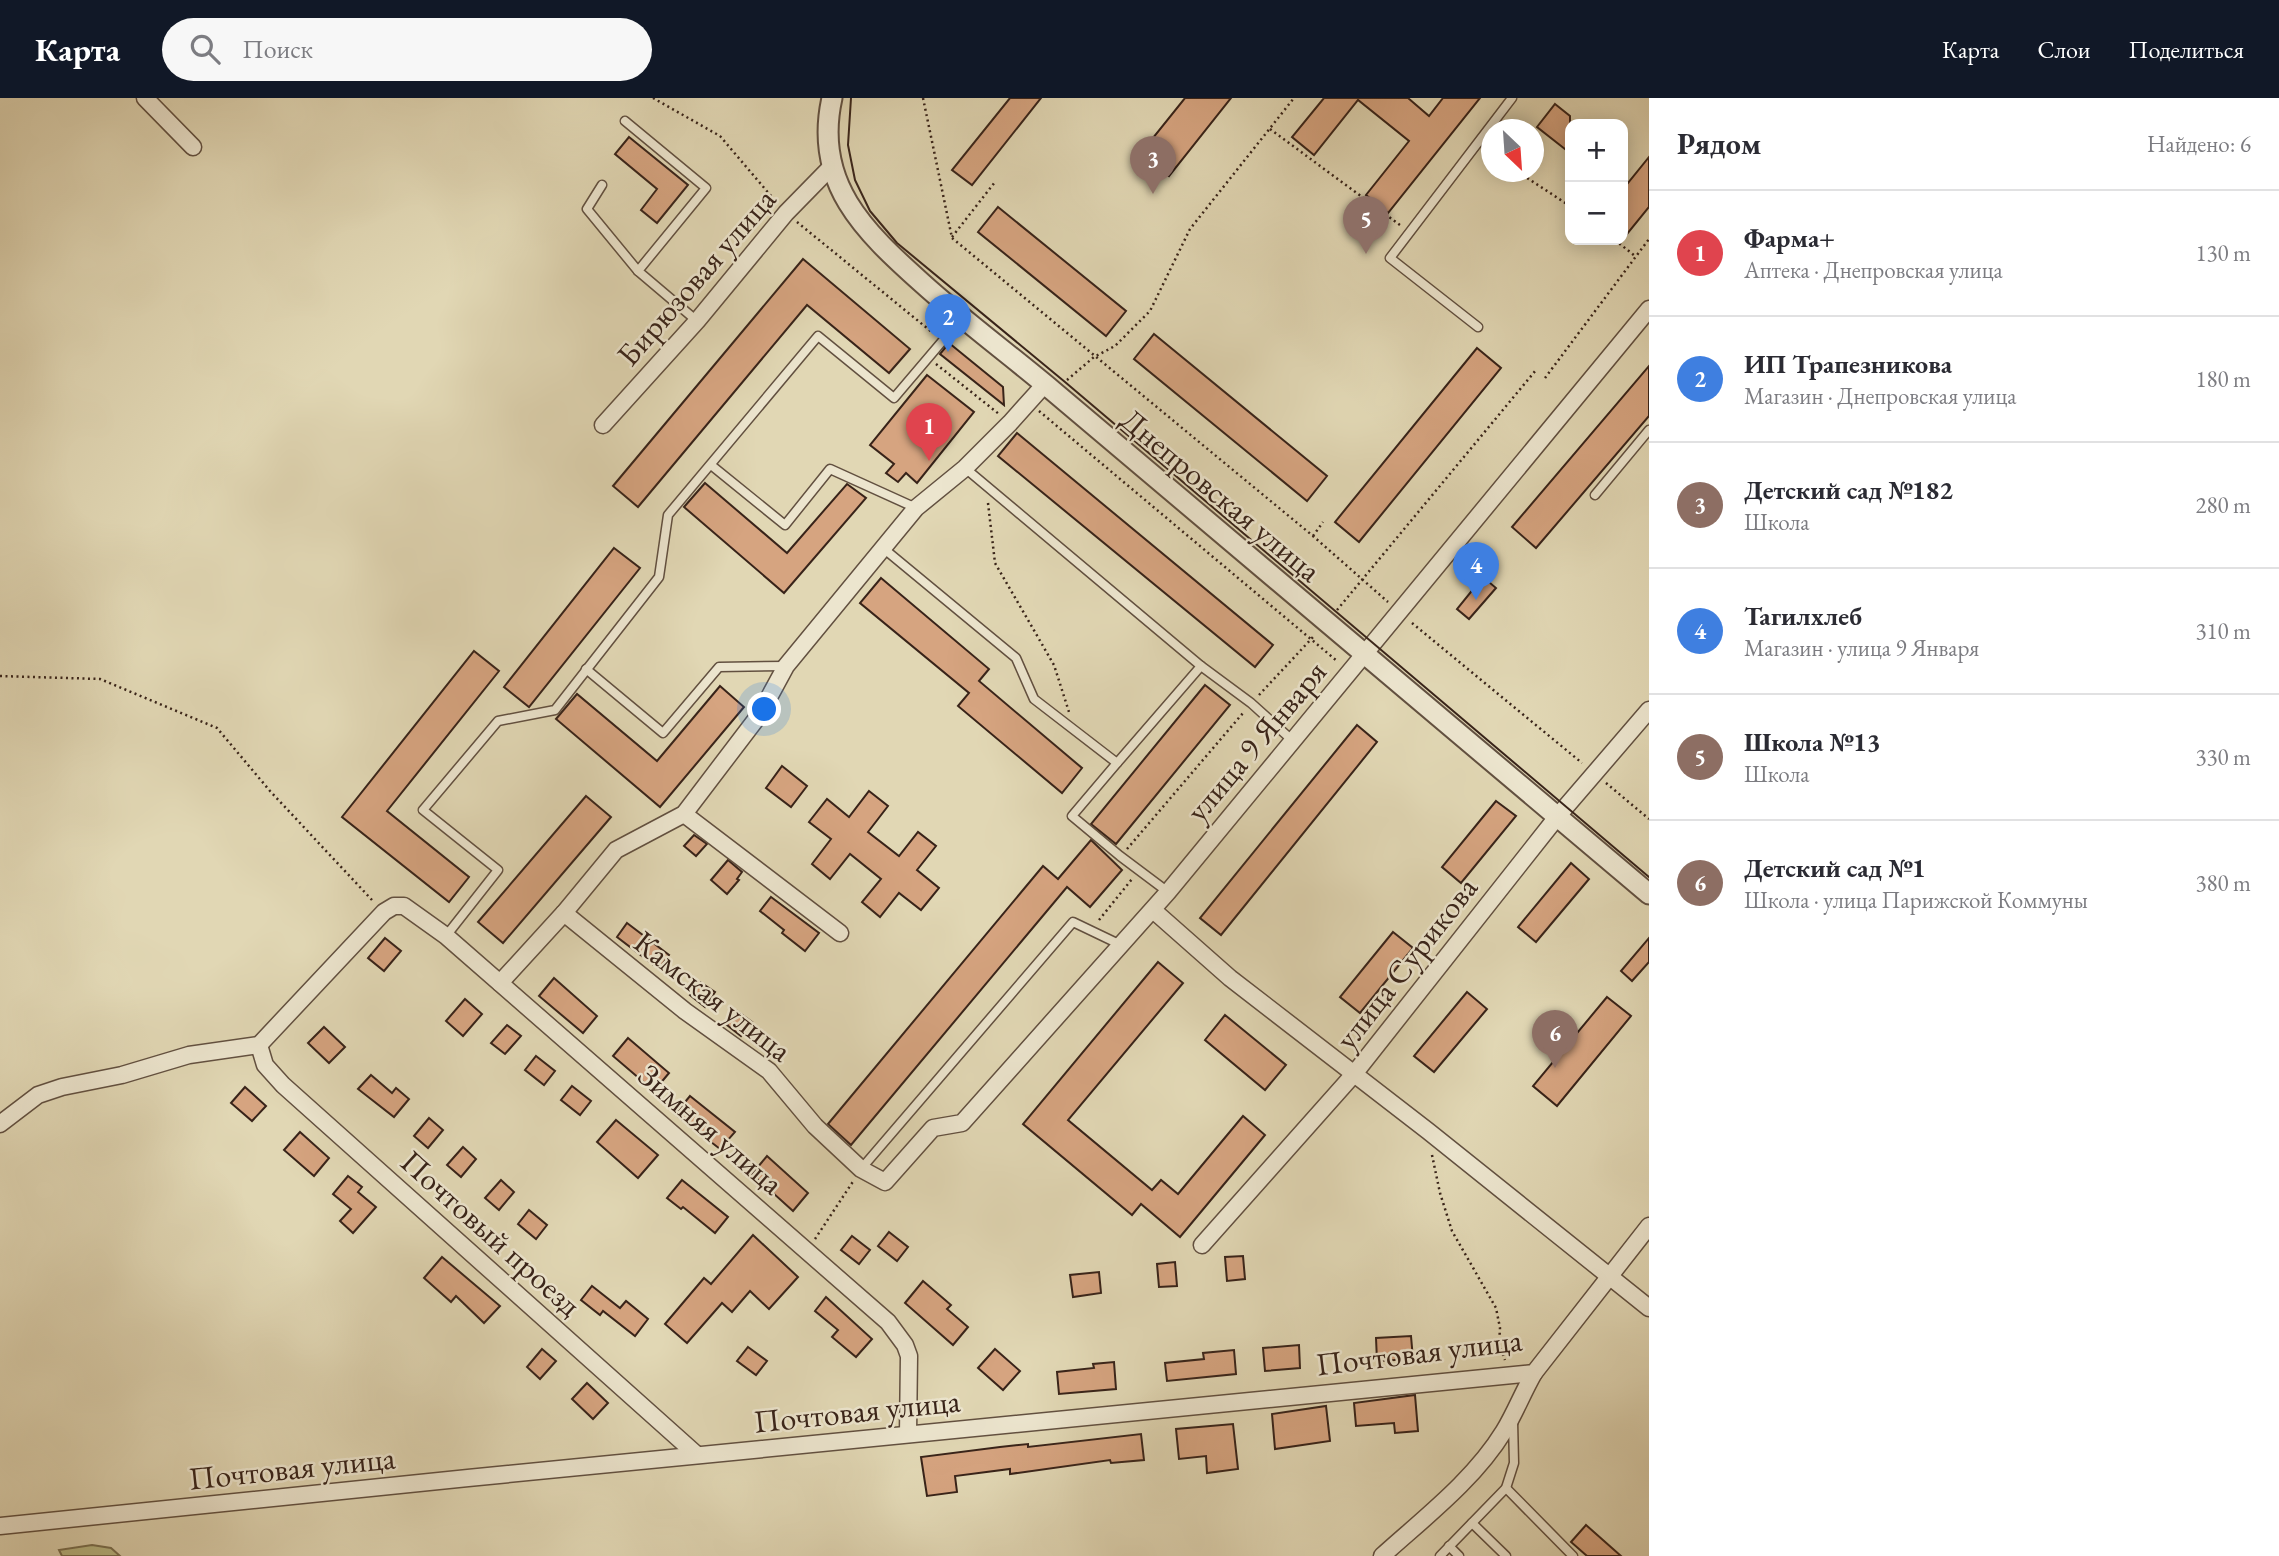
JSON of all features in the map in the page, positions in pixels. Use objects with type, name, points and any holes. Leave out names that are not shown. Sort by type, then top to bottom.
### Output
[{"type":"street","points":[[145,98],[193,147]]},
{"type":"street","name":"Днепровская улица","points":[[832,98],[828,128],[832,166],[837,183],[862,225],[884,249],[961,318],[1049,387],[1649,894]]},
{"type":"street","name":"Бирюзовая улица","points":[[603,425],[697,321],[786,213],[832,166]]},
{"type":"street","name":"улица 9 Января","points":[[885,1182],[933,1128],[962,1123],[1153,910],[1649,309]]},
{"type":"street","points":[[500,983],[564,913],[616,850],[684,814],[760,714],[786,666],[916,508],[965,468],[1029,402],[1049,387]]},
{"type":"street","name":"улица Сурикова","points":[[1202,1245],[1354,1074],[1556,817],[1596,775],[1649,710]]},
{"type":"street","points":[[684,814],[840,933]]},
{"type":"street","name":"Зимняя улица","points":[[384,912],[394,906],[404,906],[446,936],[888,1322],[905,1345],[909,1363],[908,1434]]},
{"type":"street","points":[[1153,910],[1230,978],[1428,1131],[1649,1308]]},
{"type":"street","points":[[0,1124],[38,1095],[62,1087],[122,1075],[189,1055],[259,1045],[384,912]]},
{"type":"street","name":"Камская улица","points":[[564,913],[685,1011],[769,1071],[816,1126],[861,1169],[885,1182]]},
{"type":"street","name":"Почтовый проезд","points":[[259,1045],[265,1065],[283,1085],[697,1455]]},
{"type":"street","name":"Почтовая улица","points":[[0,1526],[1510,1373],[1534,1373],[1649,1226]]},
{"type":"street","points":[[1382,1556],[1459,1486],[1491,1449],[1513,1415],[1534,1373]]},
{"type":"lane","points":[[1478,327],[1390,258],[1512,98]]},
{"type":"lane","points":[[625,121],[706,188],[638,271]]},
{"type":"lane","points":[[602,185],[587,209],[638,271],[697,321]]},
{"type":"lane","points":[[446,936],[498,870],[423,810],[498,721],[555,709],[659,577],[668,514],[818,336],[894,398],[961,318]]},
{"type":"lane","points":[[1595,495],[1649,430]]},
{"type":"lane","points":[[710,465],[785,525],[830,469],[916,508]]},
{"type":"lane","points":[[965,468],[1201,666],[1251,703],[1293,741]]},
{"type":"lane","points":[[883,548],[1016,658],[1034,699],[1117,763]]},
{"type":"lane","points":[[586,669],[663,733],[719,667],[786,666]]},
{"type":"lane","points":[[1168,892],[1138,871],[1072,816],[1201,666]]},
{"type":"lane","points":[[861,1169],[1073,922],[1121,945]]},
{"type":"lane","points":[[1440,1556],[1506,1488],[1514,1463],[1513,1415]]},
{"type":"lane","points":[[1506,1488],[1573,1556]]},
{"type":"lane","points":[[1472,1523],[1506,1556]]},
{"type":"lane","points":[[1449,1546],[1460,1556]]},
{"type":"path","points":[[653,98],[720,136],[786,213],[942,340]]},
{"type":"path","points":[[923,98],[952,238],[1313,536],[1399,612],[1649,819]]},
{"type":"path","points":[[1049,387],[1115,346],[1150,311],[1190,229],[1294,98]]},
{"type":"path","points":[[1270,129],[1409,233]]},
{"type":"path","points":[[952,238],[995,181]]},
{"type":"path","points":[[1533,182],[1565,203]]},
{"type":"path","points":[[1545,377],[1649,239]]},
{"type":"path","points":[[1621,245],[1635,256]]},
{"type":"path","points":[[928,357],[1010,423]]},
{"type":"path","points":[[1029,402],[1351,671]]},
{"type":"path","points":[[988,502],[995,563],[1054,665],[1076,733]]},
{"type":"path","points":[[1313,536],[1323,522]]},
{"type":"path","points":[[0,676],[100,679],[217,728],[270,791],[384,912]]},
{"type":"path","points":[[1091,930],[1138,871]]},
{"type":"path","points":[[1428,1131],[1445,1212],[1452,1231],[1496,1308],[1500,1328],[1499,1345],[1510,1373]]},
{"type":"path","points":[[807,1250],[861,1169]]},
{"type":"green space","points":[[92,1545],[111,1548],[120,1556],[62,1556],[59,1550]]},
{"type":"building","points":[[1010,98],[1041,98],[972,185],[952,170]]},
{"type":"building","points":[[1185,98],[1231,98],[1169,176],[1140,154]]},
{"type":"building","points":[[1324,98],[1408,98],[1429,116],[1443,98],[1480,98],[1388,213],[1366,195],[1409,141],[1358,100],[1314,155],[1292,137]]},
{"type":"building","points":[[1555,104],[1570,116],[1570,119],[1565,119],[1565,149],[1544,133],[1543,119]]},
{"type":"building","points":[[629,137],[688,185],[657,223],[641,210],[657,189],[615,154]]},
{"type":"building","points":[[1649,157],[1649,207],[1628,233],[1628,183]]},
{"type":"building","points":[[998,207],[1126,311],[1106,336],[978,232]]},
{"type":"building","points":[[803,259],[910,349],[889,373],[807,305],[638,507],[613,486]]},
{"type":"building","points":[[1154,334],[1327,476],[1307,501],[1134,359]]},
{"type":"building","points":[[949,343],[1003,387],[1004,405],[940,354]]},
{"type":"building","points":[[1477,348],[1501,368],[1359,542],[1335,522]]},
{"type":"building","points":[[1649,366],[1649,416],[1536,548],[1512,527]]},
{"type":"building","points":[[927,375],[974,412],[917,483],[906,473],[898,482],[886,473],[894,464],[870,445]]},
{"type":"building","points":[[1017,433],[1273,645],[1255,667],[998,456]]},
{"type":"building","points":[[705,483],[787,553],[847,484],[866,498],[784,593],[684,507]]},
{"type":"building","points":[[614,548],[640,568],[529,707],[504,687]]},
{"type":"building","points":[[1483,577],[1496,588],[1469,619],[1457,609]]},
{"type":"building","points":[[881,578],[989,669],[979,681],[1082,768],[1062,793],[958,706],[969,693],[860,603]]},
{"type":"building","points":[[474,651],[499,671],[387,811],[469,877],[449,902],[342,817]]},
{"type":"building","points":[[1205,685],[1230,705],[1116,844],[1091,824]]},
{"type":"building","points":[[720,686],[744,707],[660,807],[556,719],[577,694],[657,761]]},
{"type":"building","points":[[1357,725],[1377,742],[1221,935],[1200,918]]},
{"type":"building","points":[[782,766],[807,786],[791,807],[766,788]]},
{"type":"building","points":[[869,791],[888,806],[868,832],[899,856],[918,832],[936,846],[917,870],[939,888],[921,910],[899,893],[880,917],[862,902],[881,879],[850,854],[830,879],[812,864],[831,839],[809,822],[827,799],[849,817]]},
{"type":"building","points":[[586,796],[611,817],[503,943],[478,922]]},
{"type":"building","points":[[1496,801],[1516,816],[1461,883],[1442,867]]},
{"type":"building","points":[[694,835],[707,844],[696,856],[684,846]]},
{"type":"building","points":[[1091,840],[1122,870],[1090,907],[1067,887],[851,1145],[828,1124],[1043,866],[1058,879]]},
{"type":"building","points":[[728,860],[742,872],[727,894],[711,880]]},
{"type":"building","points":[[1571,863],[1589,879],[1536,942],[1518,927]]},
{"type":"building","points":[[771,897],[819,933],[805,951],[760,911]]},
{"type":"building","points":[[627,923],[669,955],[659,969],[617,937]]},
{"type":"building","points":[[1393,932],[1413,948],[1360,1013],[1340,997]]},
{"type":"building","points":[[385,938],[401,951],[384,971],[368,958]]},
{"type":"building","points":[[1649,938],[1649,962],[1632,981],[1621,971]]},
{"type":"building","points":[[1158,962],[1183,983],[1068,1120],[1152,1190],[1161,1180],[1178,1194],[1243,1116],[1265,1135],[1180,1237],[1141,1204],[1132,1215],[1023,1124]]},
{"type":"building","points":[[554,978],[597,1016],[583,1033],[539,996]]},
{"type":"building","points":[[700,982],[715,992],[705,1007],[690,995]]},
{"type":"building","points":[[1467,992],[1487,1009],[1434,1072],[1414,1056]]},
{"type":"building","points":[[1607,997],[1631,1016],[1557,1106],[1533,1086]]},
{"type":"building","points":[[465,999],[482,1014],[463,1036],[446,1021]]},
{"type":"building","points":[[737,1011],[752,1022],[741,1036],[727,1025]]},
{"type":"building","points":[[1225,1015],[1286,1065],[1265,1090],[1205,1040]]},
{"type":"building","points":[[507,1025],[521,1036],[505,1054],[491,1043]]},
{"type":"building","points":[[324,1027],[345,1047],[329,1063],[308,1043]]},
{"type":"building","points":[[628,1038],[669,1073],[654,1091],[613,1056]]},
{"type":"building","points":[[536,1056],[555,1071],[544,1085],[525,1070]]},
{"type":"building","points":[[371,1075],[392,1093],[396,1088],[409,1099],[394,1117],[358,1089]]},
{"type":"building","points":[[572,1086],[591,1101],[580,1115],[561,1100]]},
{"type":"building","points":[[245,1087],[266,1106],[252,1121],[231,1103]]},
{"type":"building","points":[[690,1096],[735,1132],[720,1149],[675,1114]]},
{"type":"building","points":[[429,1118],[443,1130],[428,1148],[414,1136]]},
{"type":"building","points":[[616,1120],[658,1155],[638,1178],[597,1142]]},
{"type":"building","points":[[300,1132],[329,1158],[314,1176],[284,1150]]},
{"type":"building","points":[[463,1147],[476,1159],[461,1177],[447,1165]]},
{"type":"building","points":[[767,1156],[808,1193],[793,1211],[752,1174]]},
{"type":"building","points":[[348,1176],[362,1187],[358,1192],[376,1207],[353,1233],[340,1221],[351,1209],[333,1194]]},
{"type":"building","points":[[501,1180],[514,1192],[499,1210],[485,1198]]},
{"type":"building","points":[[682,1180],[728,1217],[715,1233],[683,1207],[681,1209],[667,1198]]},
{"type":"building","points":[[529,1210],[547,1225],[536,1239],[518,1224]]},
{"type":"building","points":[[889,1232],[908,1247],[897,1261],[878,1246]]},
{"type":"building","points":[[753,1235],[798,1277],[769,1309],[750,1291],[732,1312],[722,1303],[687,1343],[665,1324],[704,1278],[711,1284]]},
{"type":"building","points":[[852,1236],[870,1250],[859,1264],[841,1250]]},
{"type":"building","points":[[1243,1256],[1245,1279],[1227,1281],[1225,1257]]},
{"type":"building","points":[[442,1257],[500,1306],[484,1323],[456,1296],[451,1302],[424,1278]]},
{"type":"building","points":[[1175,1262],[1177,1286],[1159,1287],[1157,1264]]},
{"type":"building","points":[[1099,1272],[1101,1293],[1073,1297],[1070,1275]]},
{"type":"building","points":[[923,1281],[951,1305],[947,1309],[968,1327],[953,1345],[905,1303]]},
{"type":"building","points":[[592,1286],[620,1308],[626,1301],[648,1319],[635,1336],[603,1311],[600,1315],[581,1300]]},
{"type":"building","points":[[826,1297],[872,1339],[856,1357],[832,1337],[838,1330],[815,1311]]},
{"type":"building","points":[[1411,1336],[1413,1359],[1377,1361],[1376,1338]]},
{"type":"building","points":[[1299,1345],[1300,1368],[1265,1371],[1263,1348]]},
{"type":"building","points":[[748,1347],[767,1361],[756,1375],[737,1361]]},
{"type":"building","points":[[542,1349],[556,1361],[540,1379],[527,1367]]},
{"type":"building","points":[[995,1349],[1020,1371],[1003,1390],[978,1368]]},
{"type":"building","points":[[1234,1350],[1236,1374],[1167,1381],[1165,1363],[1204,1359],[1203,1353]]},
{"type":"building","points":[[1114,1362],[1116,1389],[1059,1394],[1057,1372],[1094,1368],[1093,1364]]},
{"type":"building","points":[[587,1383],[608,1403],[593,1419],[572,1399]]},
{"type":"building","points":[[1415,1395],[1418,1431],[1395,1433],[1394,1423],[1356,1426],[1354,1403]]},
{"type":"building","points":[[1326,1406],[1330,1441],[1275,1449],[1272,1414]]},
{"type":"building","points":[[1233,1424],[1238,1469],[1207,1473],[1206,1456],[1179,1459],[1176,1429]]},
{"type":"building","points":[[1141,1434],[1144,1460],[1111,1463],[1110,1460],[1010,1474],[1010,1469],[955,1476],[957,1492],[927,1496],[921,1457]]},
{"type":"building","points":[[1586,1525],[1621,1556],[1587,1556],[1571,1542]]},
{"type":"tram line","points":[[851,98],[848,145],[855,180],[870,211],[897,243],[1649,877]]},
{"type":"place","name":"Детский сад №182","points":[[1153,194]]},
{"type":"place","name":"Школа №13","points":[[1366,254]]},
{"type":"place","name":"ИП Трапезникова","points":[[948,352]]},
{"type":"place","name":"Фарма+","points":[[929,461]]},
{"type":"place","name":"Тагилхлеб","points":[[1476,600]]},
{"type":"place","name":"Детский сад №1","points":[[1555,1068]]}]
